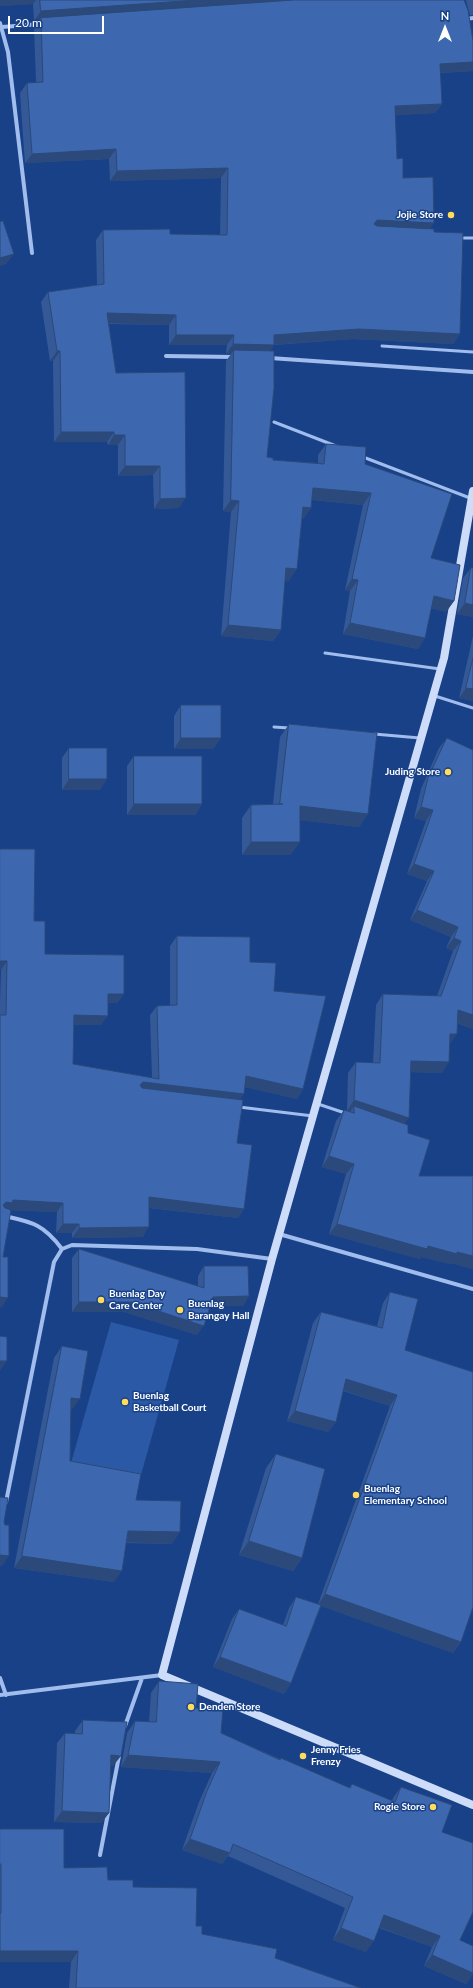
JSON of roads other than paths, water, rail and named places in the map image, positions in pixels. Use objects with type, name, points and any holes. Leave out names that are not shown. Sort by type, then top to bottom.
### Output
[{"type":"street","points":[[32,253],[8,52],[1,25],[50,24]]},
{"type":"street","points":[[166,356],[238,357]]},
{"type":"street","points":[[266,358],[473,372]]},
{"type":"street","points":[[162,1675],[272,1259],[441,669],[472,495]]},
{"type":"street","points":[[0,1215],[34,1223],[51,1234],[62,1249]]},
{"type":"street","points":[[279,1234],[473,1289]]},
{"type":"street","points":[[5,1509],[54,1262],[62,1249],[72,1245],[197,1249],[272,1259]]},
{"type":"street","points":[[0,1695],[6,1696],[162,1675],[473,1805]]},
{"type":"street","points":[[0,1678],[6,1696]]},
{"type":"street","points":[[124,1730],[142,1678]]},
{"type":"street","points":[[100,1855],[119,1754]]},
{"type":"lane","points":[[457,238],[473,238]]},
{"type":"lane","points":[[382,346],[473,352]]},
{"type":"lane","points":[[274,422],[340,448]]},
{"type":"lane","points":[[362,456],[472,495]]},
{"type":"lane","points":[[324,652],[441,669]]},
{"type":"lane","points":[[433,696],[473,708]]},
{"type":"lane","points":[[274,727],[298,729]]},
{"type":"lane","points":[[367,734],[421,738]]},
{"type":"lane","points":[[316,1104],[346,1114]]},
{"type":"lane","points":[[236,1107],[313,1116]]},
{"type":"place","name":"Jojie Store","points":[[451,215]]},
{"type":"place","name":"Juding Store","points":[[448,772]]},
{"type":"place","name":"Buenlag Day Care Center","points":[[101,1300]]},
{"type":"place","name":"Buenlag Barangay Hall","points":[[180,1310]]},
{"type":"place","name":"Buenlag Basketball Court","points":[[125,1402]]},
{"type":"place","name":"Buenlag Elementary School","points":[[356,1495]]},
{"type":"place","name":"Denden Store","points":[[191,1707]]},
{"type":"place","name":"Jenny Fries Frenzy","points":[[303,1756]]},
{"type":"place","name":"Rogie Store","points":[[433,1807]]}]
